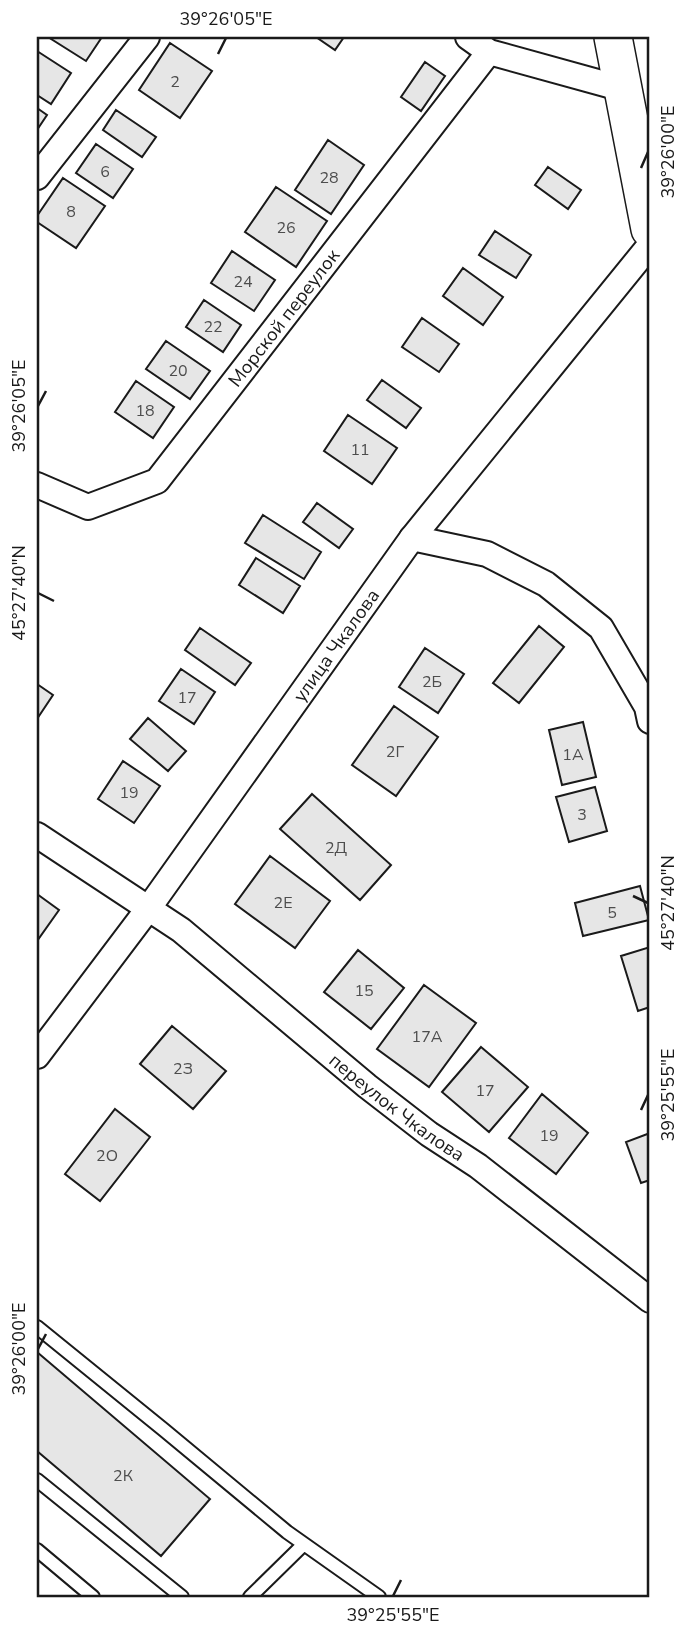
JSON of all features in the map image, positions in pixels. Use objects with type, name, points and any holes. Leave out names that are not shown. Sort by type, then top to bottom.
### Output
[{"type":"main road","points":[[612,37],[650,229]]},
{"type":"street","points":[[37,177],[147,37]]},
{"type":"street","points":[[468,37],[489,52],[623,89]]},
{"type":"street","name":"Морской переулок","points":[[37,485],[88,507],[157,481],[489,52]]},
{"type":"street","name":"улица Чкалова","points":[[37,1056],[148,909],[412,538],[650,245]]},
{"type":"street","points":[[412,538],[487,554],[545,584],[601,628],[647,707],[650,721]]},
{"type":"street","name":"переулок Чкалова","points":[[37,835],[181,930],[367,1086],[429,1134],[478,1166],[650,1300]]},
{"type":"lane","points":[[37,1327],[287,1532],[379,1597]]},
{"type":"lane","points":[[37,1480],[182,1597]]},
{"type":"lane","points":[[250,1597],[304,1544]]},
{"type":"lane","points":[[37,1550],[93,1597]]},
{"type":"building","points":[[48,37],[102,37],[86,61]]},
{"type":"building","points":[[316,37],[344,37],[335,50]]},
{"type":"building","points":[[170,43],[212,71],[180,118],[139,90]]},
{"type":"building","points":[[37,51],[71,73],[51,104],[37,95]]},
{"type":"building","points":[[425,62],[445,76],[421,111],[401,97]]},
{"type":"building","points":[[37,108],[47,115],[37,130]]},
{"type":"building","points":[[116,110],[156,137],[142,157],[103,130]]},
{"type":"building","points":[[328,140],[364,165],[331,214],[295,190]]},
{"type":"building","points":[[96,144],[133,169],[113,198],[76,173]]},
{"type":"building","points":[[548,167],[581,190],[568,209],[535,185]]},
{"type":"building","points":[[63,178],[105,206],[76,248],[37,222],[37,216]]},
{"type":"building","points":[[276,187],[327,221],[296,267],[245,232]]},
{"type":"building","points":[[495,231],[531,255],[516,278],[479,255]]},
{"type":"building","points":[[232,251],[275,280],[254,311],[211,283]]},
{"type":"building","points":[[463,268],[503,297],[483,325],[443,296]]},
{"type":"building","points":[[204,300],[241,325],[223,352],[186,327]]},
{"type":"building","points":[[422,318],[459,344],[439,372],[402,347]]},
{"type":"building","points":[[166,341],[210,371],[190,399],[146,369]]},
{"type":"building","points":[[382,380],[421,408],[406,428],[367,400]]},
{"type":"building","points":[[136,381],[174,407],[153,438],[115,412]]},
{"type":"building","points":[[348,415],[397,448],[372,484],[324,451]]},
{"type":"building","points":[[317,503],[353,529],[339,548],[303,522]]},
{"type":"building","points":[[263,515],[321,552],[304,579],[245,543]]},
{"type":"building","points":[[256,558],[300,586],[283,613],[239,585]]},
{"type":"building","points":[[539,626],[564,647],[519,703],[493,683]]},
{"type":"building","points":[[200,628],[251,663],[235,685],[185,650]]},
{"type":"building","points":[[425,648],[464,674],[438,713],[399,687]]},
{"type":"building","points":[[181,669],[215,692],[194,724],[159,701]]},
{"type":"building","points":[[37,684],[53,695],[37,719]]},
{"type":"building","points":[[394,706],[438,737],[396,796],[352,765]]},
{"type":"building","points":[[148,718],[186,751],[168,771],[130,739]]},
{"type":"building","points":[[583,722],[596,777],[562,785],[549,730]]},
{"type":"building","points":[[123,761],[160,786],[134,823],[98,799]]},
{"type":"building","points":[[595,787],[607,831],[569,842],[556,797]]},
{"type":"building","points":[[312,794],[391,865],[360,900],[280,829]]},
{"type":"building","points":[[270,856],[330,901],[295,948],[235,904]]},
{"type":"building","points":[[640,886],[649,920],[583,936],[575,903]]},
{"type":"building","points":[[37,894],[59,910],[37,941]]},
{"type":"building","points":[[650,947],[650,1007],[638,1011],[621,956]]},
{"type":"building","points":[[358,950],[404,988],[371,1029],[324,992]]},
{"type":"building","points":[[424,985],[476,1023],[429,1087],[377,1049]]},
{"type":"building","points":[[172,1026],[226,1071],[193,1109],[140,1064]]},
{"type":"building","points":[[481,1047],[528,1087],[489,1132],[442,1092]]},
{"type":"building","points":[[542,1094],[588,1133],[556,1174],[509,1138]]},
{"type":"building","points":[[115,1109],[150,1137],[100,1201],[65,1174]]},
{"type":"building","points":[[650,1133],[650,1180],[641,1183],[626,1142]]},
{"type":"building","points":[[37,1352],[210,1499],[161,1556],[37,1451]]}]
